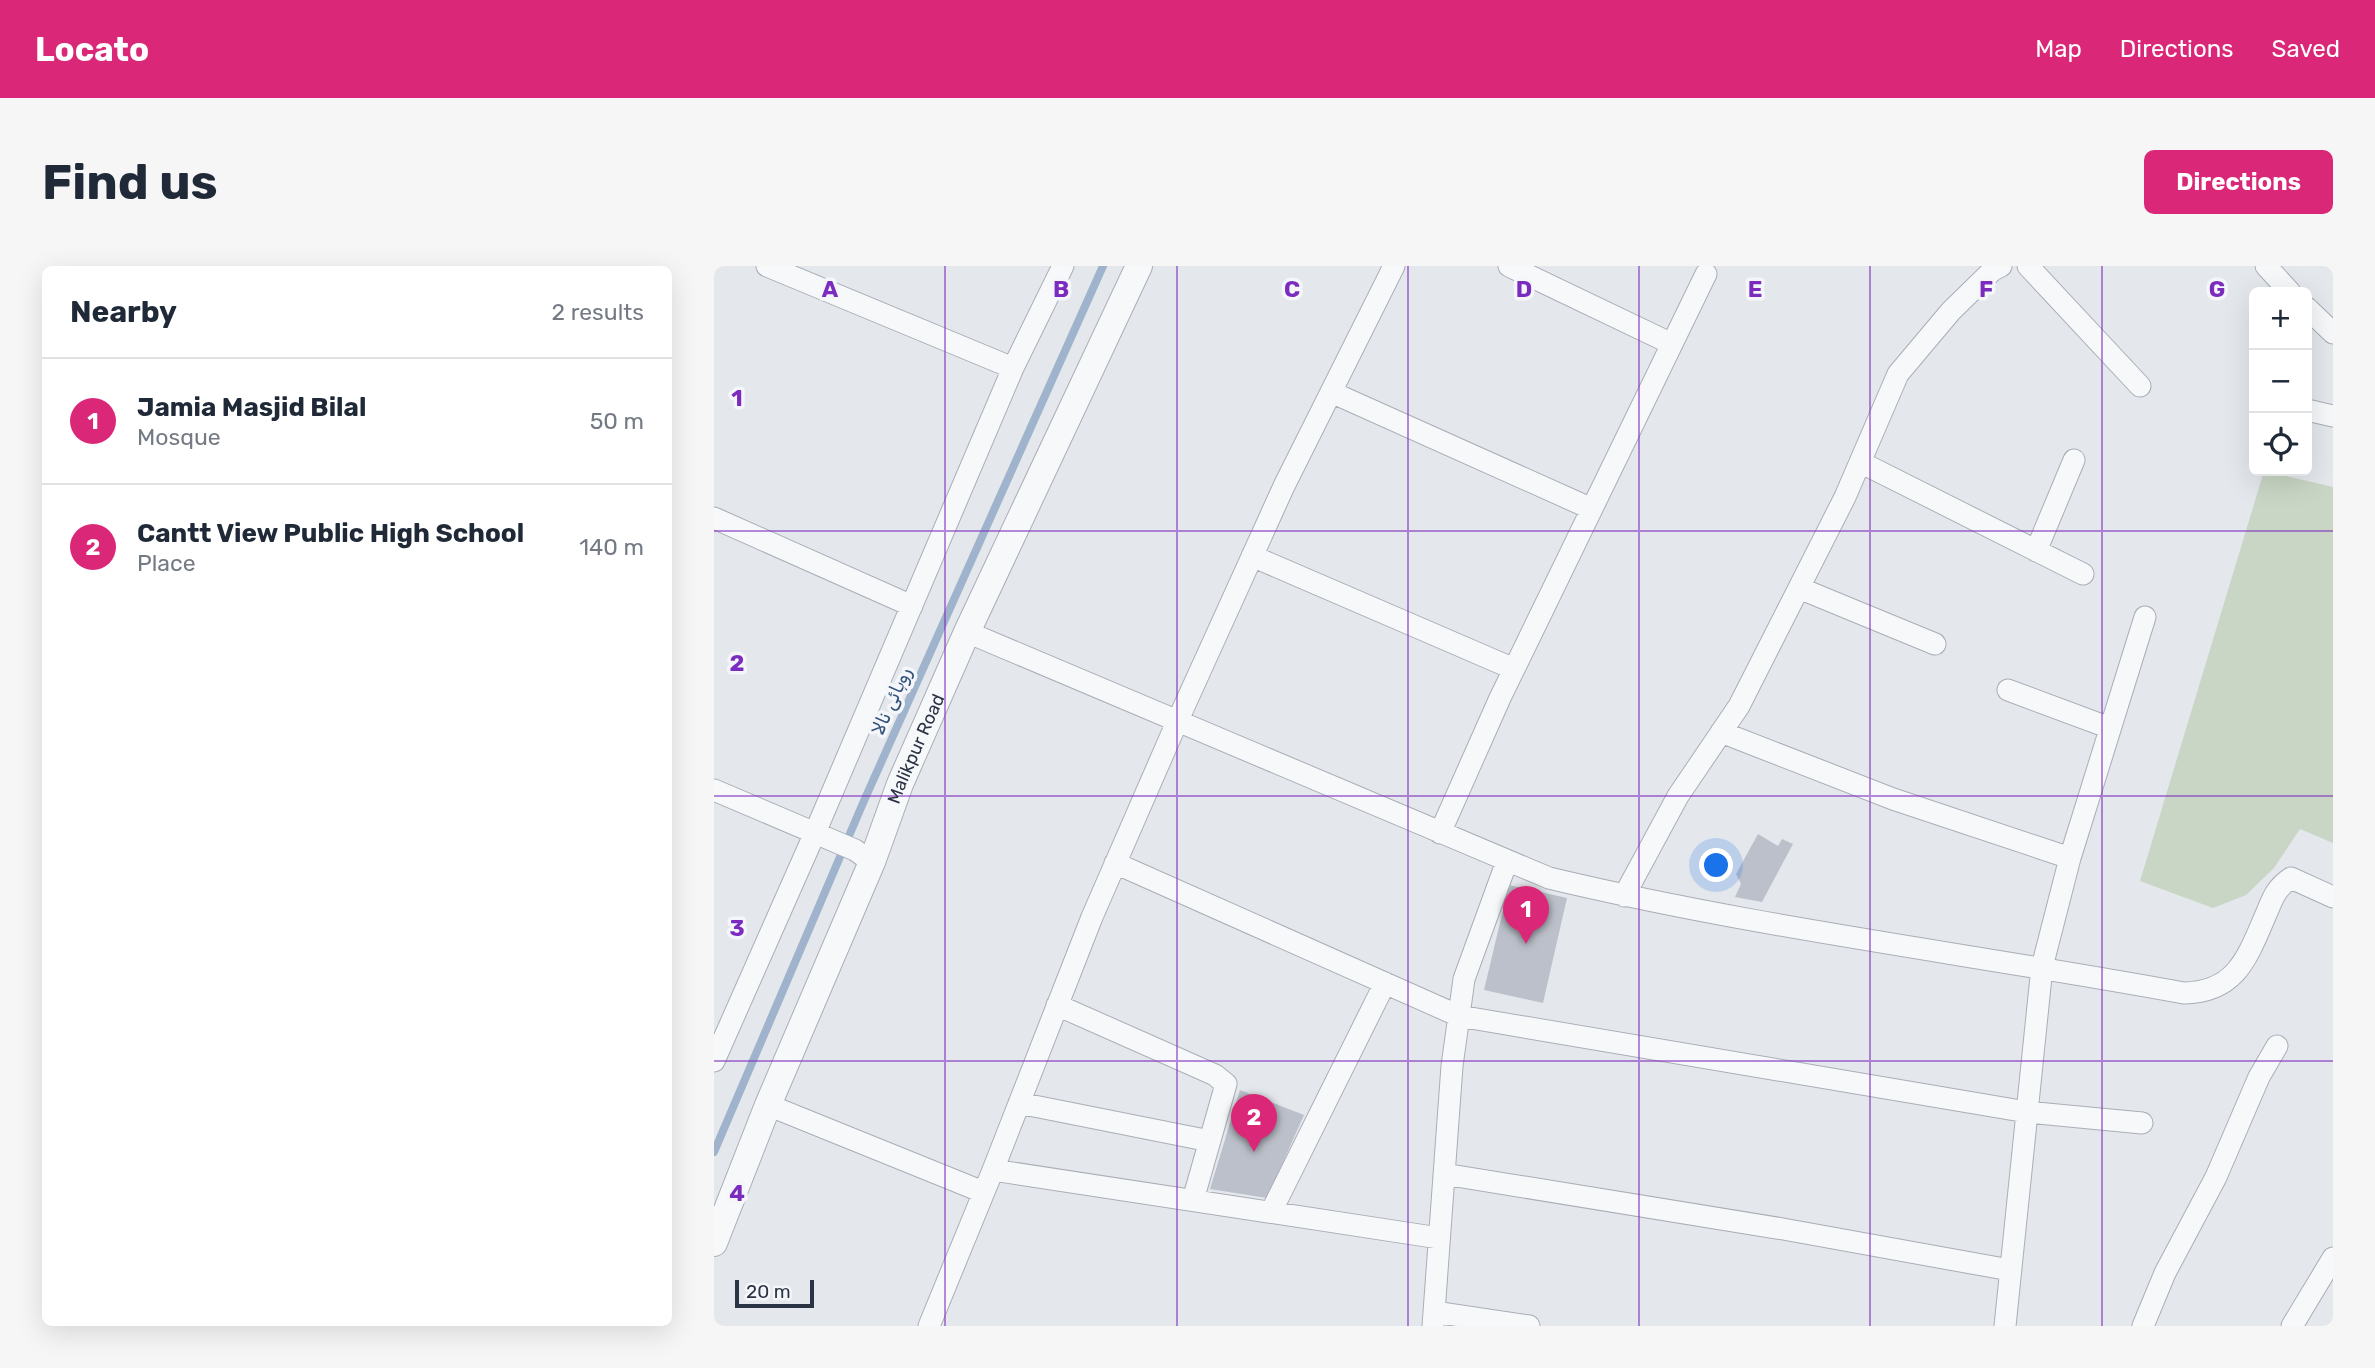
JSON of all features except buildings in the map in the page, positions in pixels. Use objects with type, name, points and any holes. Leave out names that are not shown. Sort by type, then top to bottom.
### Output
[{"type":"street","points":[[767,266],[1013,368]]},
{"type":"street","points":[[714,1061],[823,838],[912,606],[1013,368],[1063,266]]},
{"type":"street","name":"Malikpur Road","points":[[714,1243],[864,856],[900,784],[967,632],[1139,266]]},
{"type":"street","points":[[929,1326],[1091,917],[1284,486],[1394,266]]},
{"type":"street","points":[[1509,266],[1672,344]]},
{"type":"street","points":[[2028,266],[2140,386]]},
{"type":"street","points":[[2266,266],[2285,287]]},
{"type":"street","points":[[1624,896],[1678,796],[1739,706],[1860,462],[1898,373],[1993,267]]},
{"type":"street","points":[[1440,833],[1514,669],[1706,274]]},
{"type":"street","points":[[2312,313],[2333,333]]},
{"type":"street","points":[[1331,392],[1592,509]]},
{"type":"street","points":[[2312,411],[2333,416]]},
{"type":"street","points":[[2036,551],[2074,460]]},
{"type":"street","points":[[1860,462],[2083,575]]},
{"type":"street","points":[[714,518],[912,606]]},
{"type":"street","points":[[1252,556],[1514,669]]},
{"type":"street","points":[[1799,588],[1935,644]]},
{"type":"street","points":[[2005,1326],[2042,967],[2070,858],[2144,617]]},
{"type":"street","points":[[967,632],[1549,878],[1624,896],[2184,993],[2203,993],[2221,985],[2235,973],[2247,958],[2279,886],[2291,878],[2333,897]]},
{"type":"street","points":[[2008,690],[2110,728]]},
{"type":"street","points":[[1721,732],[1893,799],[2070,858]]},
{"type":"street","points":[[714,790],[864,856]]},
{"type":"street","points":[[1507,861],[1464,979],[1452,1066],[1433,1319],[1529,1326]]},
{"type":"street","points":[[1115,863],[1459,1016],[2027,1112],[2142,1123]]},
{"type":"street","points":[[1271,1212],[1385,983]]},
{"type":"street","points":[[1057,1005],[1215,1076],[1226,1084],[1193,1200]]},
{"type":"street","points":[[2143,1326],[2165,1273],[2217,1177],[2259,1077],[2277,1046]]},
{"type":"street","points":[[1019,1103],[1210,1141]]},
{"type":"street","points":[[768,1105],[983,1192]]},
{"type":"street","points":[[993,1170],[1439,1238]]},
{"type":"street","points":[[1444,1174],[1797,1231],[2010,1270]]},
{"type":"street","points":[[2292,1326],[2333,1258]]},
{"type":"green space","points":[[2262,476],[2286,476],[2333,487],[2333,843],[2300,829],[2274,868],[2246,895],[2213,908],[2140,881]]},
{"type":"waterway","name":"روہائی نالا","points":[[714,1152],[863,803],[1103,266]]},
{"type":"place","name":"Jamia Masjid Bilal","points":[[1526,944]]},
{"type":"place","name":"Cantt View Public High School","points":[[1254,1152]]}]
